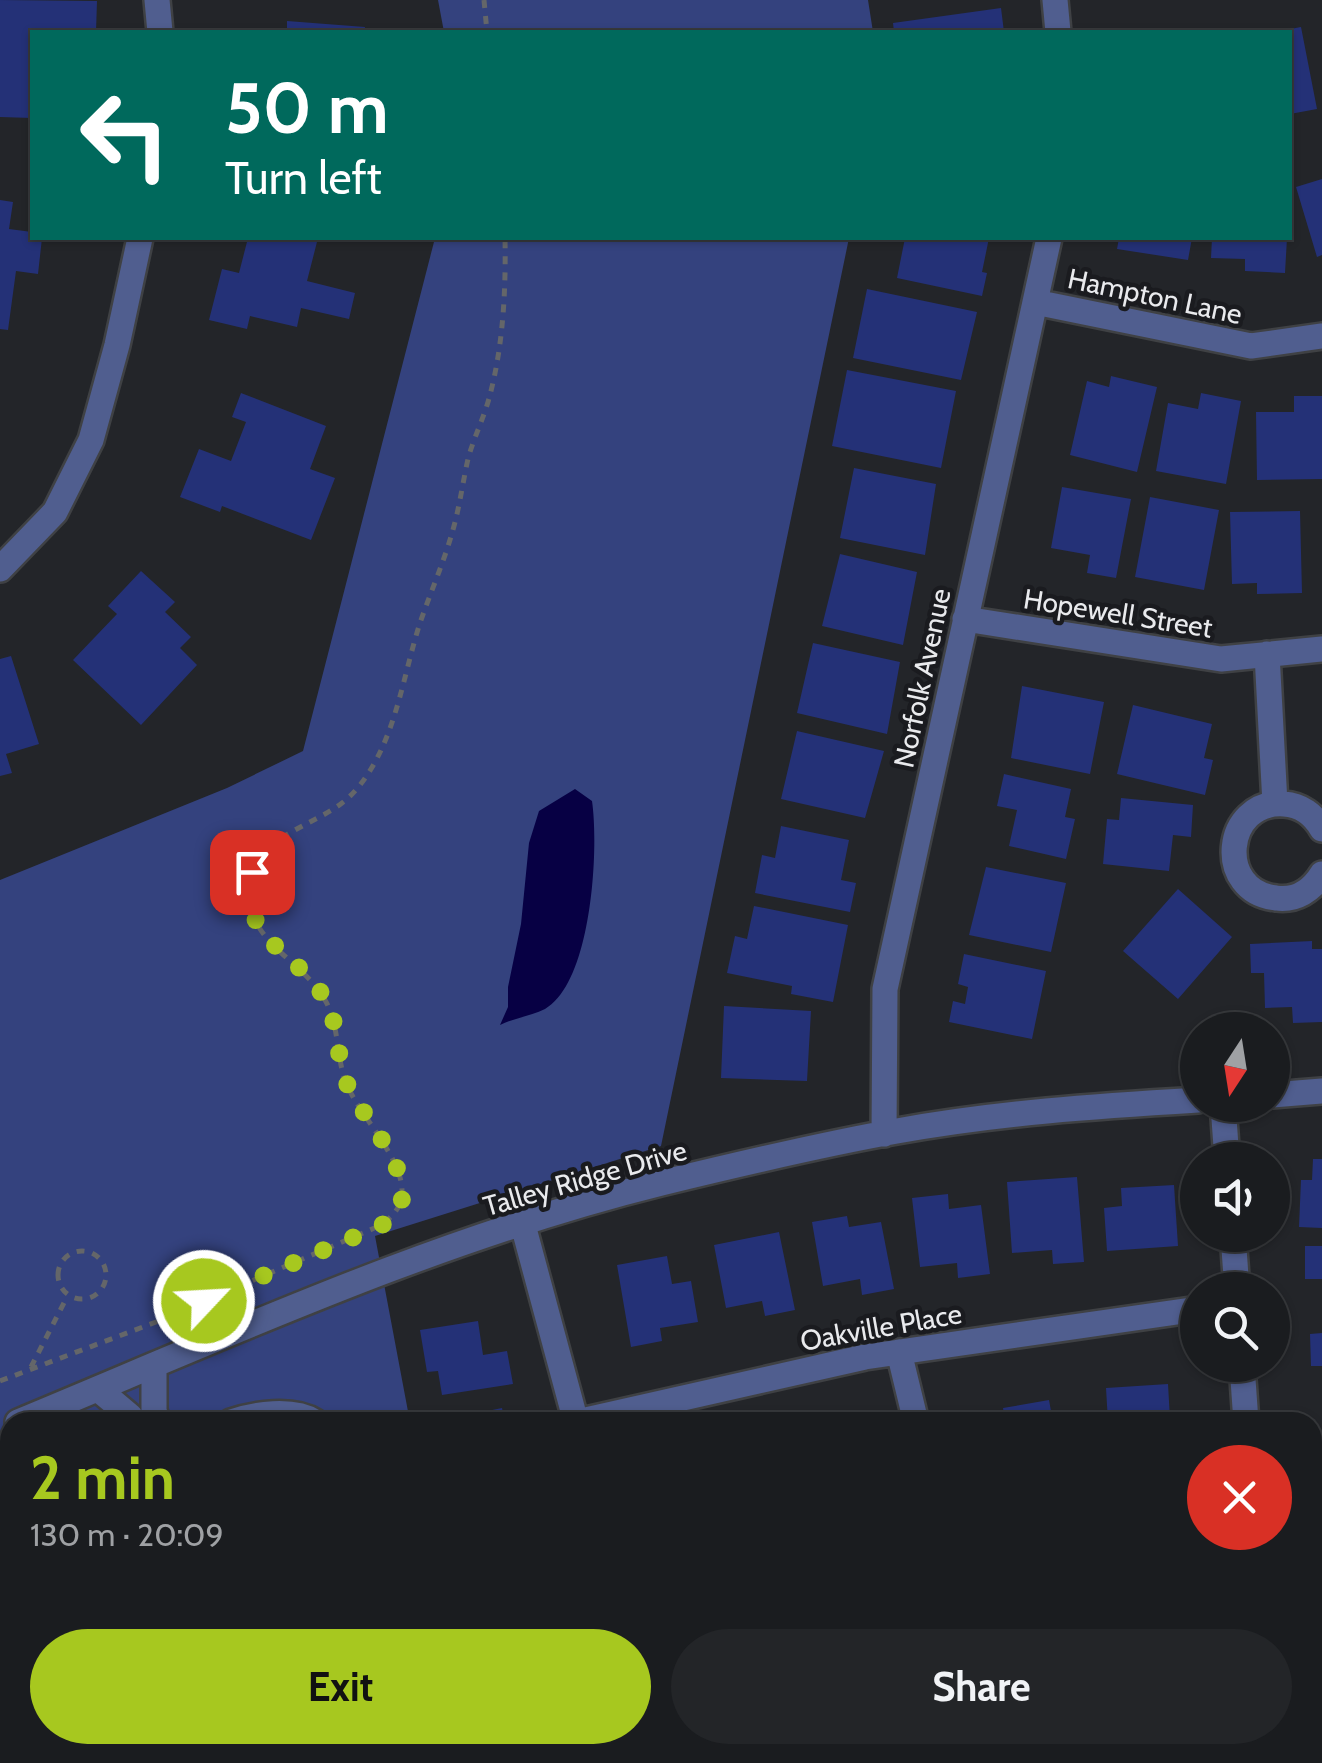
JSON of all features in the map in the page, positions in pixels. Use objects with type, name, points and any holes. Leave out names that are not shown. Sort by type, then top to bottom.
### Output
[{"type":"street","points":[[157,0],[160,30]]},
{"type":"street","points":[[1054,0],[1058,30]]},
{"type":"street","points":[[0,569],[55,512],[91,440],[117,346],[140,240]]},
{"type":"street","name":"Norfolk Avenue","points":[[884,1134],[885,989],[1048,240]]},
{"type":"street","name":"Hampton Lane","points":[[1034,302],[1250,346],[1322,336]]},
{"type":"street","name":"Hopewell Street","points":[[965,619],[1221,659],[1322,649]]},
{"type":"street","points":[[1268,654],[1275,804]]},
{"type":"street","points":[[1322,829],[1307,812],[1292,805],[1275,804],[1248,816],[1239,828],[1232,856],[1236,871],[1256,893],[1285,899],[1302,894],[1322,874]]},
{"type":"street","points":[[1290,1094],[1322,1092]]},
{"type":"street","name":"Talley Ridge Drive","points":[[42,1412],[343,1287],[523,1225],[659,1184],[884,1134],[1070,1108],[1180,1101]]},
{"type":"street","points":[[523,1225],[573,1412]]},
{"type":"street","name":"Oakville Place","points":[[622,1412],[899,1352],[1180,1312]]},
{"type":"street","points":[[899,1352],[914,1412]]},
{"type":"street","points":[[154,1366],[154,1412]]},
{"type":"street","points":[[1243,1382],[1245,1412]]},
{"type":"street","points":[[98,1389],[125,1412]]},
{"type":"path","points":[[484,0],[486,30]]},
{"type":"path","points":[[0,1381],[156,1322],[370,1230],[388,1222],[400,1207],[398,1172],[347,1085],[326,1001],[263,933],[251,908],[250,884],[256,864],[272,843],[348,798],[366,778],[384,746],[454,527],[468,457],[497,366],[505,240]]},
{"type":"path","points":[[75,1253],[95,1254],[106,1270],[102,1288],[88,1298],[67,1296],[59,1280],[61,1262],[75,1253]]},
{"type":"path","points":[[29,1370],[67,1296]]},
{"type":"shaded area","points":[[438,0],[868,0],[873,30],[444,30]]},
{"type":"shaded area","points":[[434,240],[849,240],[661,1146],[375,1236],[408,1412],[0,1412],[0,880],[227,788],[303,751]]},
{"type":"shaded area","points":[[575,789],[592,801],[594,823],[593,881],[582,944],[561,994],[545,1009],[500,1025],[508,1007],[529,843],[539,811]]},
{"type":"building","points":[[0,0],[97,1],[96,30],[30,30],[30,118],[0,117]]},
{"type":"building","points":[[1001,8],[1004,30],[894,30],[893,23]]},
{"type":"building","points":[[287,21],[365,27],[364,30],[287,30]]},
{"type":"building","points":[[1301,27],[1317,109],[1292,114],[1292,30],[1285,30]]},
{"type":"building","points":[[1322,179],[1322,255],[1317,257],[1296,187]]},
{"type":"building","points":[[0,200],[13,202],[9,229],[30,232],[30,240],[42,240],[38,274],[16,271],[8,330],[0,329]]},
{"type":"building","points":[[247,240],[317,240],[307,281],[355,293],[349,319],[301,308],[297,327],[250,316],[247,329],[209,320],[222,269],[239,273]]},
{"type":"building","points":[[905,240],[989,240],[982,296],[897,278]]},
{"type":"building","points":[[1119,240],[1192,240],[1188,260],[1117,249]]},
{"type":"building","points":[[1212,240],[1287,240],[1285,273],[1245,271],[1245,259],[1211,258]]},
{"type":"building","points":[[867,289],[977,312],[961,380],[853,358]]},
{"type":"building","points":[[847,370],[956,391],[941,468],[832,446]]},
{"type":"building","points":[[1111,376],[1157,387],[1137,472],[1070,455],[1087,381],[1109,387]]},
{"type":"building","points":[[241,393],[326,426],[310,469],[335,478],[311,540],[222,506],[220,512],[180,497],[199,449],[231,461],[246,422],[232,417]]},
{"type":"building","points":[[1201,393],[1241,401],[1226,484],[1156,471],[1168,403],[1198,409]]},
{"type":"building","points":[[1294,396],[1322,396],[1322,479],[1257,480],[1256,412],[1294,412]]},
{"type":"building","points":[[854,468],[936,484],[925,555],[840,538]]},
{"type":"building","points":[[1062,487],[1131,499],[1116,578],[1087,573],[1090,555],[1051,548]]},
{"type":"building","points":[[1150,497],[1219,510],[1204,590],[1135,577]]},
{"type":"building","points":[[1300,511],[1302,593],[1257,594],[1257,583],[1232,584],[1230,512]]},
{"type":"building","points":[[840,554],[917,572],[903,645],[822,626]]},
{"type":"building","points":[[141,571],[175,602],[165,612],[191,637],[180,648],[197,665],[141,725],[73,660],[117,614],[108,606]]},
{"type":"building","points":[[813,643],[900,662],[887,734],[797,713]]},
{"type":"building","points":[[11,656],[39,744],[6,754],[12,773],[0,776],[0,659]]},
{"type":"building","points":[[1022,686],[1104,702],[1090,774],[1011,758]]},
{"type":"building","points":[[1133,705],[1212,724],[1204,758],[1213,760],[1205,795],[1117,774]]},
{"type":"building","points":[[797,731],[884,751],[865,818],[781,799]]},
{"type":"building","points":[[1004,774],[1071,789],[1065,817],[1075,819],[1066,859],[1009,846],[1017,810],[997,806]]},
{"type":"building","points":[[1121,798],[1193,805],[1191,837],[1173,835],[1169,871],[1103,864],[1107,819],[1119,820]]},
{"type":"building","points":[[781,826],[849,840],[841,880],[856,883],[850,912],[755,893],[762,855],[775,858]]},
{"type":"building","points":[[986,867],[1066,883],[1051,952],[969,935]]},
{"type":"building","points":[[1178,889],[1232,937],[1178,999],[1123,951]]},
{"type":"building","points":[[754,906],[848,925],[833,1002],[791,994],[792,986],[727,973],[735,936],[747,939]]},
{"type":"building","points":[[1312,941],[1312,949],[1322,949],[1322,1022],[1293,1023],[1292,1007],[1265,1008],[1264,973],[1251,973],[1250,944]]},
{"type":"building","points":[[964,954],[1046,971],[1032,1039],[949,1022],[953,1001],[965,1004],[968,987],[958,984]]},
{"type":"building","points":[[724,1006],[811,1011],[807,1081],[721,1078]]},
{"type":"building","points":[[1313,1159],[1322,1159],[1322,1228],[1299,1227],[1301,1180],[1312,1180]]},
{"type":"building","points":[[1077,1177],[1084,1262],[1053,1264],[1052,1250],[1012,1253],[1007,1182]]},
{"type":"building","points":[[1174,1185],[1178,1246],[1107,1251],[1104,1208],[1122,1206],[1121,1188]]},
{"type":"building","points":[[948,1194],[949,1209],[981,1205],[990,1274],[958,1278],[957,1263],[920,1267],[912,1198]]},
{"type":"building","points":[[847,1216],[849,1227],[881,1222],[894,1289],[862,1295],[860,1279],[823,1286],[812,1222]]},
{"type":"building","points":[[779,1232],[795,1310],[765,1316],[762,1301],[726,1308],[714,1245]]},
{"type":"building","points":[[1305,1246],[1322,1246],[1322,1279],[1305,1279]]},
{"type":"building","points":[[667,1256],[672,1284],[691,1281],[698,1322],[660,1328],[662,1341],[631,1347],[617,1265]]},
{"type":"building","points":[[478,1321],[483,1355],[507,1351],[513,1384],[442,1395],[438,1371],[427,1372],[420,1330]]},
{"type":"building","points":[[1322,1333],[1322,1366],[1311,1366],[1310,1334]]},
{"type":"building","points":[[1168,1384],[1170,1412],[1107,1412],[1106,1388]]},
{"type":"building","points":[[1049,1400],[1051,1412],[1004,1412],[1003,1408]]},
{"type":"route","points":[[204,1301],[388,1222],[403,1197],[394,1162],[344,1078],[334,1022],[326,1001],[314,984],[270,943],[254,917],[249,898],[252,872]]}]
